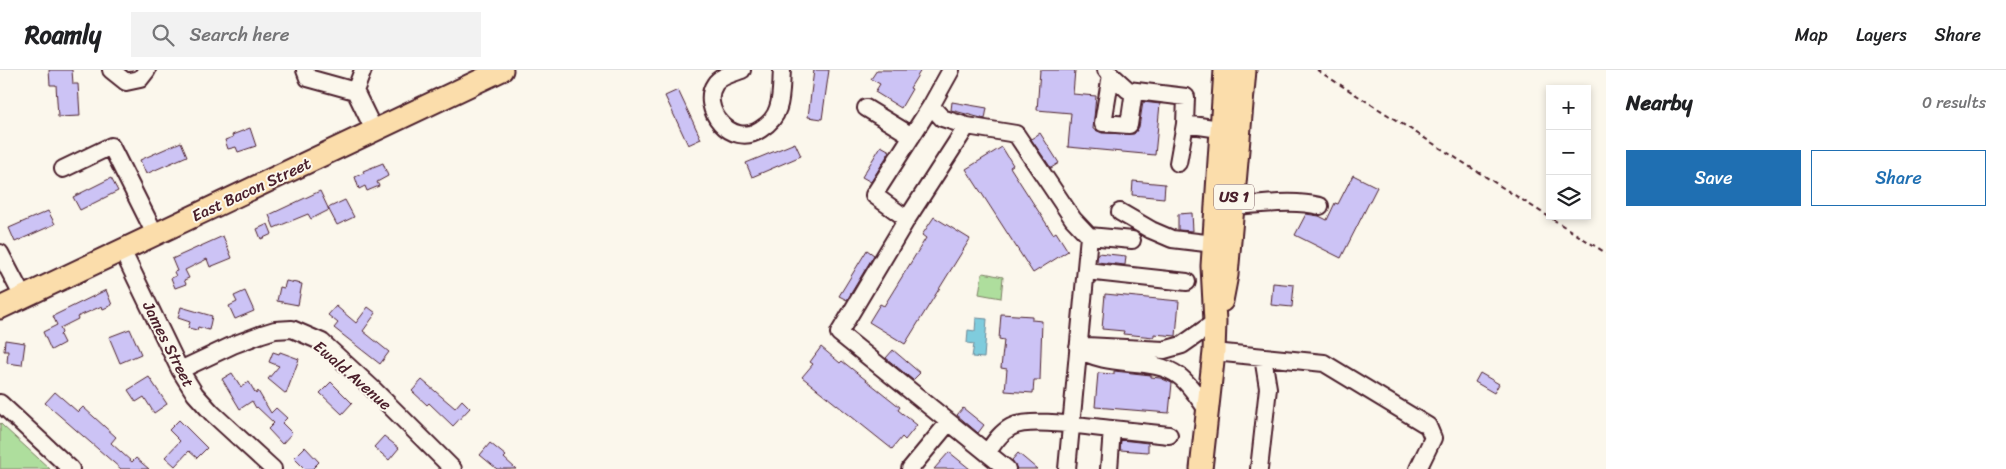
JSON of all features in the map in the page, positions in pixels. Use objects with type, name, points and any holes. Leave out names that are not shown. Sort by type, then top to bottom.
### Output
[{"type":"main road","name":"East Bacon Street","points":[[0,308],[502,70]]},
{"type":"main road","name":"US 1","points":[[1202,469],[1214,352],[1215,322],[1212,266],[1225,70]]},
{"type":"main road","name":"US 1","points":[[1215,322],[1227,275],[1245,70]]},
{"type":"street","points":[[111,70],[126,82],[140,80],[147,70]]},
{"type":"street","points":[[305,70],[308,78],[355,92]]},
{"type":"street","points":[[363,70],[355,92],[374,130]]},
{"type":"street","points":[[742,70],[728,75],[716,83],[710,96],[717,117],[725,128],[741,136],[755,134],[770,123],[778,108],[782,70]]},
{"type":"street","points":[[907,220],[874,196],[931,106],[951,70]]},
{"type":"street","points":[[1109,72],[1103,123],[1129,125],[1134,91]]},
{"type":"street","points":[[1109,72],[1128,90],[1186,97],[1185,124],[1178,163]]},
{"type":"street","points":[[931,106],[942,118],[967,126],[1016,134],[1073,219],[1089,236],[1132,240]]},
{"type":"street","points":[[866,108],[912,136]]},
{"type":"street","points":[[1185,124],[1220,129]]},
{"type":"street","points":[[967,126],[907,220],[839,334],[1007,469]]},
{"type":"street","points":[[63,169],[111,146],[155,234]]},
{"type":"street","points":[[1233,206],[1288,201],[1305,202],[1320,206]]},
{"type":"street","points":[[1120,212],[1151,230],[1172,239],[1214,244]]},
{"type":"street","points":[[1067,469],[1089,236]]},
{"type":"street","name":"James Street","points":[[122,250],[180,370],[195,394],[212,413],[272,469]]},
{"type":"street","points":[[0,253],[23,297]]},
{"type":"street","points":[[1086,271],[1187,282]]},
{"type":"street","points":[[1078,348],[1086,346],[1164,350],[1182,345],[1215,322]]},
{"type":"street","name":"Ewald Avenue","points":[[180,370],[233,345],[262,334],[275,330],[292,329],[322,342],[372,388],[452,469]]},
{"type":"street","points":[[1078,348],[1100,360],[1161,367],[1179,376],[1207,410]]},
{"type":"street","points":[[1214,352],[1324,363],[1428,426],[1433,438],[1418,469]]},
{"type":"street","points":[[1259,469],[1268,388],[1263,357]]},
{"type":"street","points":[[0,403],[71,469]]},
{"type":"street","points":[[910,469],[949,422]]},
{"type":"street","points":[[986,453],[998,437],[1011,427],[1024,423],[1071,425],[1169,434]]},
{"type":"street","points":[[1109,469],[1112,429]]},
{"type":"path","points":[[1317,70],[1606,253]]},
{"type":"green space","points":[[982,274],[1003,277],[1001,298],[979,294]]},
{"type":"green space","points":[[0,423],[4,427],[50,469],[0,469]]},
{"type":"water","points":[[976,318],[987,319],[984,358],[972,357],[974,344],[967,343],[968,330],[975,331]]},
{"type":"building","points":[[49,70],[72,70],[73,84],[78,84],[80,116],[58,117],[56,85],[50,85]]},
{"type":"building","points":[[814,70],[829,70],[822,119],[808,117]]},
{"type":"building","points":[[877,70],[921,70],[901,108],[875,92],[880,84],[871,79]]},
{"type":"building","points":[[1040,70],[1075,70],[1073,94],[1096,96],[1093,129],[1102,133],[1134,134],[1139,127],[1143,102],[1160,104],[1155,155],[1068,147],[1071,113],[1037,110]]},
{"type":"building","points":[[678,90],[701,139],[688,145],[665,96]]},
{"type":"building","points":[[952,102],[987,108],[985,119],[951,110]]},
{"type":"building","points":[[250,128],[256,146],[238,152],[236,147],[228,149],[225,140]]},
{"type":"building","points":[[1040,133],[1059,163],[1051,168],[1031,139]]},
{"type":"building","points":[[181,142],[187,156],[146,174],[140,160]]},
{"type":"building","points":[[795,143],[801,156],[752,177],[746,163]]},
{"type":"building","points":[[881,146],[890,151],[871,182],[862,177]]},
{"type":"building","points":[[1002,147],[1013,165],[1010,167],[1053,234],[1056,232],[1068,251],[1033,273],[966,169]]},
{"type":"building","points":[[383,163],[388,176],[377,182],[379,186],[367,191],[365,186],[359,189],[355,177],[364,173],[363,171]]},
{"type":"building","points":[[1353,175],[1377,187],[1341,258],[1295,235],[1306,214],[1319,216],[1327,220],[1335,203],[1338,204]]},
{"type":"building","points":[[111,178],[118,191],[80,210],[73,197]]},
{"type":"building","points":[[1133,181],[1165,184],[1164,198],[1132,195]]},
{"type":"building","points":[[320,191],[329,210],[311,219],[308,214],[274,228],[269,215]]},
{"type":"building","points":[[345,200],[354,217],[337,225],[328,208]]},
{"type":"building","points":[[48,211],[55,224],[15,242],[9,228]]},
{"type":"building","points":[[1192,213],[1193,231],[1178,230],[1178,214]]},
{"type":"building","points":[[934,217],[970,239],[905,344],[869,322],[880,304],[884,306],[926,238],[922,235]]},
{"type":"building","points":[[268,224],[272,234],[261,239],[257,229]]},
{"type":"building","points":[[223,236],[232,258],[210,267],[207,259],[185,270],[189,278],[184,280],[186,284],[175,288],[171,278],[176,276],[174,272],[177,271],[172,259]]},
{"type":"building","points":[[867,250],[874,255],[847,300],[839,296]]},
{"type":"building","points":[[1098,253],[1126,256],[1125,265],[1097,262]]},
{"type":"building","points":[[286,281],[302,284],[298,305],[277,301],[280,287],[284,288]]},
{"type":"building","points":[[1273,283],[1294,285],[1292,307],[1271,305]]},
{"type":"building","points":[[106,290],[112,305],[103,309],[102,306],[77,317],[78,319],[60,328],[62,333],[60,335],[64,343],[51,350],[43,332],[57,325],[53,316]]},
{"type":"building","points":[[245,291],[254,311],[235,319],[229,306],[237,302],[234,296]]},
{"type":"building","points":[[1105,294],[1179,301],[1176,336],[1154,334],[1154,337],[1123,334],[1124,331],[1102,329]]},
{"type":"building","points":[[336,306],[356,323],[368,307],[376,313],[363,331],[389,352],[380,364],[334,328],[338,323],[328,315]]},
{"type":"building","points":[[181,307],[212,316],[209,330],[198,327],[197,330],[188,328],[190,322],[178,318]]},
{"type":"building","points":[[1001,314],[1032,316],[1032,320],[1042,321],[1040,380],[1034,380],[1033,393],[1005,391],[1007,369],[1001,368],[1004,340],[999,339]]},
{"type":"building","points":[[130,329],[141,354],[120,363],[109,337]]},
{"type":"building","points":[[5,340],[25,343],[22,365],[7,363],[8,351],[4,351]]},
{"type":"building","points":[[821,347],[840,363],[842,361],[900,407],[898,410],[917,425],[905,440],[902,437],[892,449],[802,377],[813,364],[810,362]]},
{"type":"building","points":[[893,350],[920,373],[913,380],[886,358]]},
{"type":"building","points":[[273,352],[279,354],[280,352],[299,359],[286,394],[268,379],[279,366],[269,362]]},
{"type":"building","points":[[1114,371],[1151,375],[1151,377],[1160,378],[1172,383],[1169,413],[1095,407],[1098,373],[1114,374]]},
{"type":"building","points":[[232,373],[241,387],[249,382],[256,394],[258,391],[271,413],[276,408],[287,418],[282,423],[292,433],[282,444],[268,429],[274,423],[256,408],[252,401],[240,409],[222,379]]},
{"type":"building","points":[[1480,373],[1499,384],[1494,393],[1475,382]]},
{"type":"building","points":[[149,377],[167,404],[154,413],[144,397],[136,402],[128,390]]},
{"type":"building","points":[[422,380],[455,408],[462,400],[470,408],[453,426],[429,403],[427,405],[412,391]]},
{"type":"building","points":[[331,382],[352,403],[342,414],[320,393]]},
{"type":"building","points":[[55,392],[78,412],[83,407],[116,437],[111,443],[132,462],[136,458],[149,469],[121,469],[45,403]]},
{"type":"building","points":[[963,408],[984,425],[978,433],[957,415]]},
{"type":"building","points":[[179,420],[207,448],[197,458],[189,451],[175,466],[165,457],[180,441],[169,430]]},
{"type":"building","points":[[384,436],[399,448],[389,460],[374,447]]},
{"type":"building","points":[[1121,440],[1148,443],[1148,452],[1120,450]]},
{"type":"building","points":[[490,443],[506,456],[504,458],[516,469],[497,469],[480,455]]},
{"type":"building","points":[[305,447],[319,462],[312,469],[305,469],[294,458]]},
{"type":"building","points":[[949,452],[970,469],[934,469]]},
{"type":"building","points":[[1018,453],[1037,469],[1017,469],[1012,460]]}]
